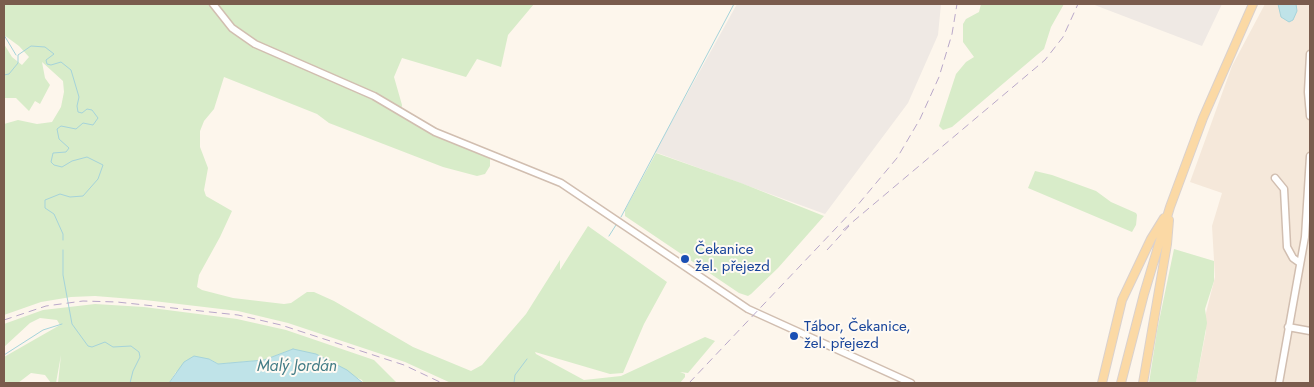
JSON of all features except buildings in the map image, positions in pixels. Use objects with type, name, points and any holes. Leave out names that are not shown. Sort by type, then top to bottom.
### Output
[{"type":"main road","points":[[1121,383],[1144,294],[1170,207],[1209,103],[1253,4]]},
{"type":"main road","points":[[1102,383],[1117,318],[1126,290],[1151,239],[1170,207]]},
{"type":"main road","points":[[1143,383],[1167,244],[1170,207]]},
{"type":"street","points":[[213,4],[232,28],[255,44],[374,96],[435,132],[561,183],[730,299],[759,315],[911,383]]},
{"type":"street","points":[[1310,54],[1308,92],[1310,116]]},
{"type":"street","points":[[1279,383],[1300,263],[1310,156]]},
{"type":"street","points":[[1275,178],[1284,189],[1287,248],[1293,258],[1300,263]]},
{"type":"street","points":[[1288,326],[1310,331]]},
{"type":"shaded area","points":[[737,4],[941,4],[938,35],[908,103],[825,214],[655,152]]},
{"type":"shaded area","points":[[1092,4],[1222,4],[1202,46]]},
{"type":"shaded area","points":[[1265,4],[1310,4],[1310,383],[1196,383],[1206,331],[1205,317],[1215,277],[1212,226],[1222,193],[1190,182],[1232,66]]},
{"type":"green space","points":[[4,4],[534,4],[508,35],[501,67],[477,59],[466,77],[402,58],[394,77],[402,105],[401,113],[490,158],[490,166],[485,174],[477,176],[443,167],[329,123],[317,114],[224,77],[214,109],[204,121],[200,131],[200,147],[208,168],[204,190],[206,196],[232,211],[199,275],[197,287],[233,298],[284,304],[291,303],[307,292],[314,292],[334,301],[413,347],[471,371],[482,365],[526,314],[560,260],[560,270],[588,226],[667,282],[644,324],[623,373],[610,374],[535,352],[536,354],[584,380],[621,376],[705,337],[715,341],[688,373],[680,372],[685,374],[685,377],[680,383],[451,383],[405,362],[288,323],[238,311],[95,296],[71,297],[41,302],[4,315],[4,124],[18,120],[37,124],[52,122],[61,107],[64,92],[63,81],[42,62],[45,78],[50,85],[40,104],[35,101],[29,111],[16,98],[4,98],[4,44],[12,57],[22,65],[29,57],[19,46],[4,35]]},
{"type":"green space","points":[[981,4],[1064,4],[1051,27],[1044,49],[952,127],[943,130],[939,126],[956,74],[966,62],[974,57],[963,42],[963,24],[966,19],[979,12]]},
{"type":"green space","points":[[656,153],[741,183],[824,216],[778,268],[751,294],[748,296],[739,293],[625,216],[625,210]]},
{"type":"green space","points":[[1035,171],[1096,191],[1111,202],[1136,213],[1136,225],[1132,232],[1028,188]]},
{"type":"green space","points":[[1174,249],[1214,261],[1214,281],[1205,309],[1207,323],[1196,383],[1149,383],[1157,331]]},
{"type":"green space","points":[[95,304],[144,307],[237,319],[286,330],[374,360],[397,383],[363,383],[362,380],[293,349],[264,360],[218,364],[209,359],[176,372],[169,383],[58,383],[61,355],[56,383],[51,383],[45,375],[31,373],[18,383],[4,383],[4,357],[60,325],[57,320],[40,318],[30,323],[4,347],[4,324],[43,310]]},
{"type":"water","points":[[1278,4],[1296,4],[1297,11],[1293,20],[1289,22],[1281,17]]},
{"type":"water","name":"Malý Jordán","points":[[293,349],[316,354],[347,370],[363,383],[169,383],[184,362],[194,356],[209,359],[218,364],[264,360]]},
{"type":"waterway","points":[[621,217],[734,4]]},
{"type":"waterway","points":[[4,35],[16,55]]},
{"type":"waterway","points":[[4,75],[9,74],[18,63],[18,55],[31,46],[45,47],[54,54],[46,60],[47,64],[51,65],[61,62],[71,70],[79,97],[78,112],[82,113],[87,109],[92,110],[98,118],[93,125],[83,123],[76,129],[61,126],[57,129],[59,139],[69,148],[66,152],[53,153],[51,162],[54,165],[62,167],[72,161],[87,157],[103,165],[98,179],[83,196],[70,197],[60,194],[45,200],[45,208],[54,214],[63,234],[63,240]]},
{"type":"waterway","points":[[609,236],[616,225]]},
{"type":"waterway","points":[[63,250],[63,275],[72,324],[88,346],[92,347],[105,342],[113,347],[131,346],[139,352],[140,357],[133,371],[130,383]]},
{"type":"waterway","points":[[4,355],[43,330],[62,324]]},
{"type":"waterway","points":[[514,383],[515,375],[527,359]]},
{"type":"railway","points":[[689,383],[856,207],[897,158],[920,119],[939,77],[952,34],[957,4]]},
{"type":"railway","points":[[843,230],[1045,60],[1063,37],[1078,4]]},
{"type":"railway","points":[[827,250],[849,226]]},
{"type":"railway","points":[[4,320],[46,306],[83,301],[117,302],[238,315],[281,325],[404,365],[442,383]]},
{"type":"place","name":"Čekanice žel. přejezd","points":[[685,259]]},
{"type":"place","name":"Tábor, Čekanice, žel. přejezd","points":[[794,336]]}]
